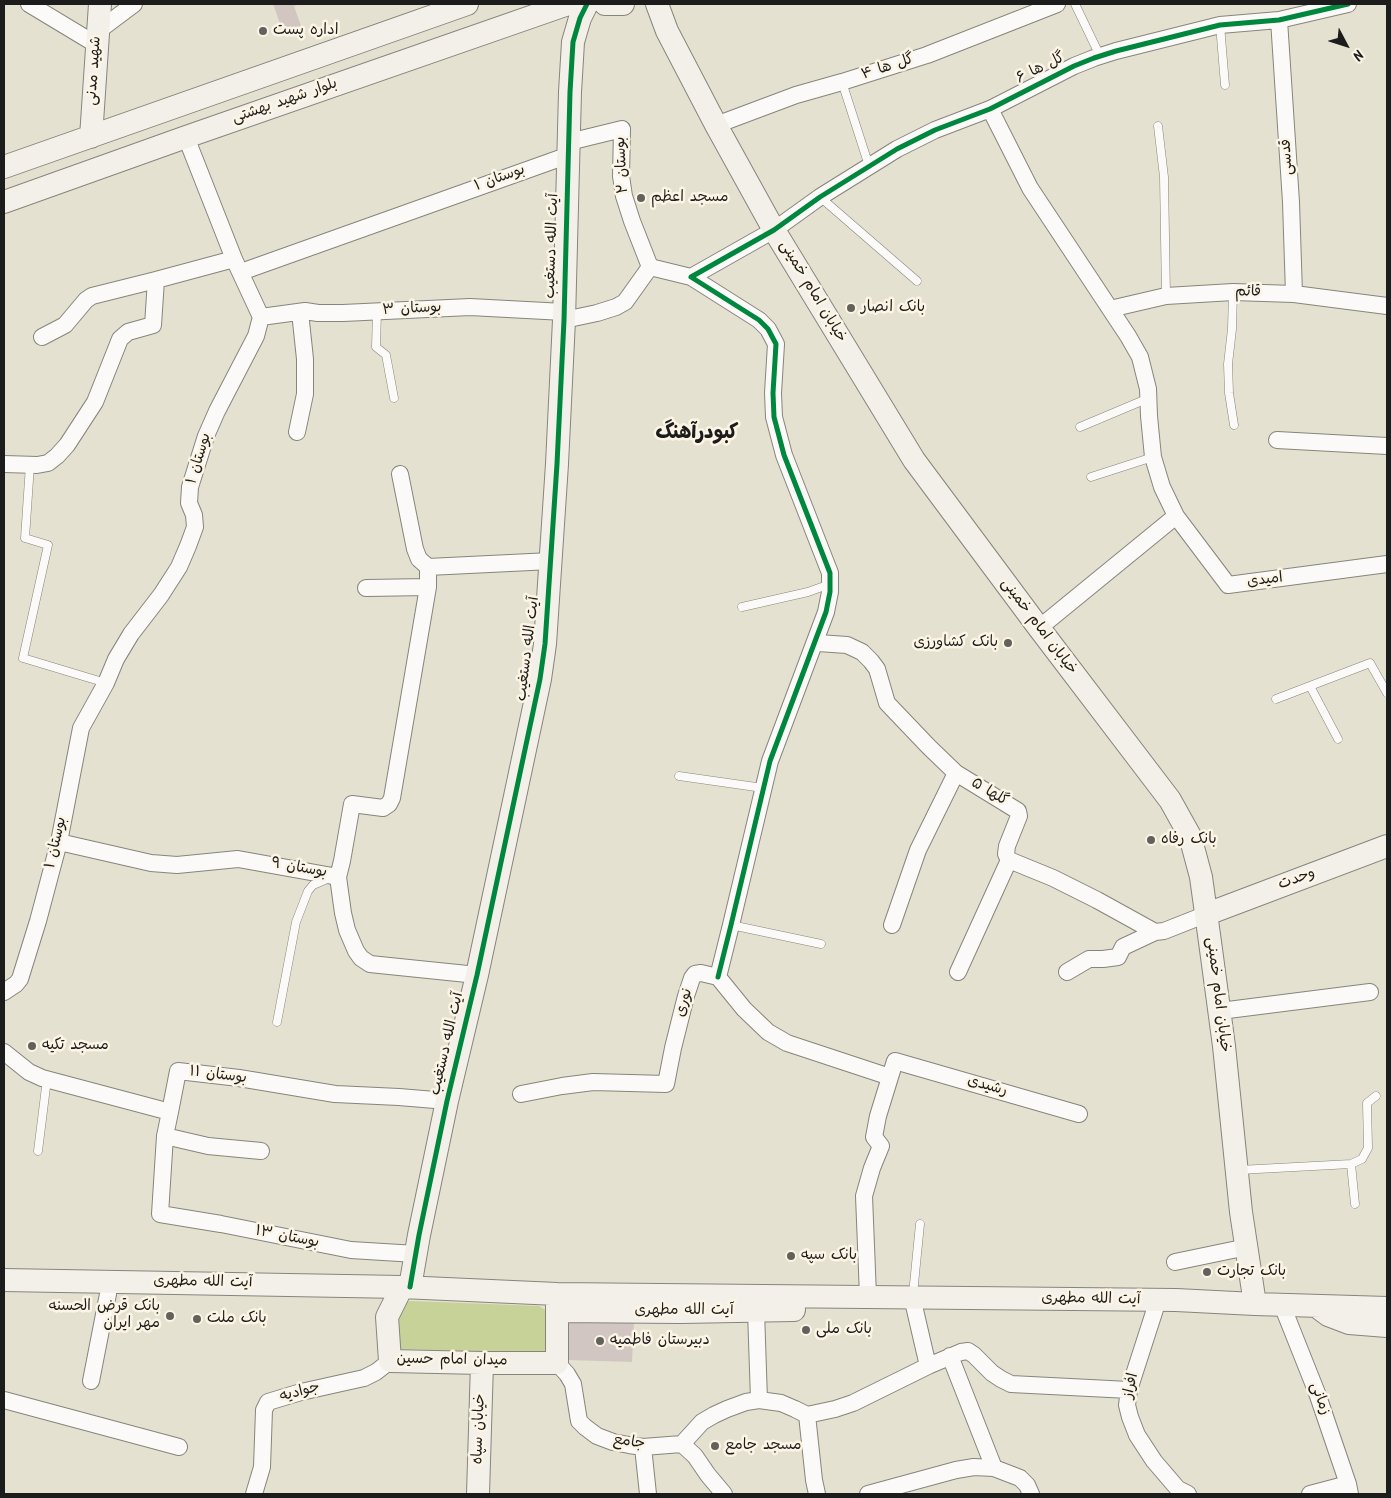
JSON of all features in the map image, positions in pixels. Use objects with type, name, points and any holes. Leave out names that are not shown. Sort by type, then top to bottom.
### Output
[{"type":"main road","name":"شهید مدنی","points":[[91,137],[100,4]]},
{"type":"main road","name":"بلوار شهید بهشتی","points":[[4,167],[467,4]]},
{"type":"main road","name":"بلوار شهید بهشتی","points":[[4,202],[568,4]]},
{"type":"main road","name":"آیت الله دستغیب","points":[[406,1287],[416,1254],[540,679],[558,464],[573,42],[580,18],[587,4]]},
{"type":"main road","points":[[605,4],[623,4]]},
{"type":"main road","name":"خیابان امام خمینی","points":[[658,4],[667,31],[774,230],[914,460],[1170,800],[1190,836],[1201,877],[1220,1011],[1237,1170],[1255,1304]]},
{"type":"main road","points":[[301,63],[311,93]]},
{"type":"main road","name":"وحدت","points":[[1206,914],[1387,846]]},
{"type":"main road","name":"آیت الله مطهری","points":[[4,1280],[406,1287]]},
{"type":"main road","points":[[387,1317],[406,1287],[557,1302],[557,1363]]},
{"type":"main road","name":"آیت الله مطهری","points":[[4,1294],[352,1297],[371,1302],[387,1317]]},
{"type":"main road","name":"آیت الله مطهری","points":[[557,1302],[756,1311],[832,1308],[868,1296]]},
{"type":"main road","name":"آیت الله مطهری","points":[[557,1302],[868,1296],[1158,1300],[1387,1308]]},
{"type":"main road","name":"آیت الله مطهری","points":[[1314,1306],[1328,1315],[1348,1323],[1387,1326]]},
{"type":"main road","name":"میدان امام حسین","points":[[387,1317],[390,1361],[557,1363]]},
{"type":"main road","name":"خیابان سپاه","points":[[478,1494],[482,1363]]},
{"type":"street","points":[[29,4],[97,38],[134,4]]},
{"type":"street","name":"گل ها ۴","points":[[716,125],[796,95],[927,55],[1057,4]]},
{"type":"street","name":"گل ها ۶","points":[[691,276],[774,230],[820,197],[897,149],[935,130],[990,109],[1074,66],[1100,56],[1220,25],[1279,20],[1348,4]]},
{"type":"street","name":"قدسی","points":[[1279,20],[1291,202],[1294,294]]},
{"type":"street","points":[[990,109],[1030,188],[1140,357],[1148,389],[1154,456],[1162,487],[1176,516],[1039,628]]},
{"type":"street","name":"بوستان ۲","points":[[569,149],[622,129],[621,176],[624,196],[650,267]]},
{"type":"street","points":[[186,137],[237,265],[261,317]]},
{"type":"street","name":"بوستان ۱","points":[[42,337],[65,324],[86,300],[92,296],[156,280],[237,265],[569,149]]},
{"type":"street","points":[[650,267],[691,276],[759,320],[768,329],[776,344],[773,393],[774,417],[784,455],[830,573],[826,612],[770,761],[718,977],[744,1009],[768,1032],[788,1043],[893,1069],[878,1116],[874,1137],[881,1146],[864,1196],[868,1296]]},
{"type":"street","name":"بوستان ۳","points":[[261,317],[300,312],[343,313],[470,307],[564,316],[597,313],[625,302],[650,267]]},
{"type":"street","points":[[4,464],[37,465],[48,463],[67,445],[95,402],[120,339],[128,332],[153,325],[156,280]]},
{"type":"street","name":"قائم","points":[[1110,309],[1166,296],[1233,292],[1294,294],[1387,306]]},
{"type":"street","points":[[297,432],[306,394],[305,359],[300,312]]},
{"type":"street","name":"بوستان ۱","points":[[4,992],[16,984],[22,974],[59,842],[81,728],[126,642],[179,567],[195,527],[194,514],[189,502],[190,488],[203,445],[217,411],[256,336],[261,317]]},
{"type":"street","points":[[1277,440],[1387,446]]},
{"type":"street","points":[[338,876],[352,804],[383,808],[389,804],[392,798],[428,587],[428,568],[414,549],[400,474]]},
{"type":"street","name":"امیدی","points":[[1176,516],[1228,585],[1387,564]]},
{"type":"street","points":[[428,568],[551,561]]},
{"type":"street","points":[[366,588],[428,587]]},
{"type":"street","name":"گلها ۵","points":[[816,638],[818,643],[847,646],[862,652],[877,669],[888,703],[929,747],[956,773],[1018,811],[1019,816],[1007,846],[1006,854],[1010,860]]},
{"type":"street","points":[[892,925],[918,850],[956,773]]},
{"type":"street","name":"بوستان ۹","points":[[59,842],[152,863],[177,865],[238,859],[338,876],[338,886],[347,930],[361,958],[370,964],[477,975]]},
{"type":"street","points":[[958,972],[1010,860],[1088,895],[1142,923],[1155,932]]},
{"type":"street","points":[[1067,972],[1089,959],[1118,957],[1123,947],[1155,932],[1206,914]]},
{"type":"street","name":"نوری","points":[[521,1094],[593,1082],[666,1084],[675,1039],[692,978],[695,974],[700,973],[718,977]]},
{"type":"street","points":[[1220,1011],[1370,992]]},
{"type":"street","points":[[4,1052],[29,1072],[47,1079],[170,1112],[166,1136],[208,1146],[261,1151]]},
{"type":"street","name":"رشیدی","points":[[893,1069],[1079,1114]]},
{"type":"street","name":"بوستان ۱۱","points":[[170,1112],[178,1071],[239,1078],[335,1094],[448,1100]]},
{"type":"street","name":"بوستان ۱۳","points":[[166,1136],[160,1214],[351,1250],[416,1254]]},
{"type":"street","points":[[1175,1262],[1247,1247]]},
{"type":"street","points":[[91,1381],[108,1294]]},
{"type":"street","points":[[912,1297],[928,1366]]},
{"type":"street","name":"افراز","points":[[1158,1300],[1128,1390],[1128,1411],[1137,1435],[1154,1462],[1178,1492]]},
{"type":"street","name":"زمانی","points":[[1282,1305],[1317,1393],[1349,1489]]},
{"type":"street","points":[[756,1311],[759,1400]]},
{"type":"street","points":[[724,1494],[695,1456],[682,1444],[702,1422],[733,1406],[759,1400],[782,1403],[807,1415],[835,1409],[854,1403],[950,1356],[968,1351],[992,1373],[1011,1384],[1128,1390]]},
{"type":"street","points":[[950,1356],[994,1468]]},
{"type":"street","name":"جوادیه","points":[[254,1494],[262,1467],[264,1410],[268,1402],[301,1392],[364,1378],[376,1372],[390,1361]]},
{"type":"street","name":"جامع","points":[[557,1363],[573,1384],[579,1421],[597,1436],[612,1442],[643,1447],[682,1444]]},
{"type":"street","points":[[4,1400],[179,1447]]},
{"type":"street","points":[[807,1415],[817,1494]]},
{"type":"street","points":[[643,1447],[648,1494]]},
{"type":"street","points":[[873,1494],[956,1470],[974,1467],[994,1468],[1020,1478],[1032,1494]]},
{"type":"street","points":[[1310,1494],[1349,1489]]},
{"type":"lane","points":[[1075,4],[1100,56]]},
{"type":"lane","points":[[1220,25],[1225,85]]},
{"type":"lane","points":[[842,82],[869,166]]},
{"type":"lane","points":[[1158,126],[1164,177],[1166,296]]},
{"type":"lane","points":[[820,197],[916,281]]},
{"type":"lane","points":[[1233,292],[1228,364],[1229,393],[1234,425]]},
{"type":"lane","points":[[377,311],[376,346],[386,355],[394,398]]},
{"type":"lane","points":[[1080,427],[1149,398]]},
{"type":"lane","points":[[1091,477],[1154,456]]},
{"type":"lane","points":[[30,465],[25,538],[48,545],[23,658],[106,683]]},
{"type":"lane","points":[[742,607],[808,592],[830,584]]},
{"type":"lane","points":[[1276,699],[1370,663],[1387,693]]},
{"type":"lane","points":[[1310,686],[1338,739]]},
{"type":"lane","points":[[679,776],[763,788]]},
{"type":"lane","points":[[278,1022],[292,937],[302,905],[313,885],[338,876]]},
{"type":"lane","points":[[731,925],[821,944]]},
{"type":"lane","points":[[38,1152],[47,1079]]},
{"type":"lane","points":[[1237,1170],[1351,1164],[1362,1159],[1368,1148],[1367,1103],[1376,1096]]},
{"type":"lane","points":[[1351,1164],[1356,1204]]},
{"type":"lane","points":[[912,1297],[920,1224]]},
{"type":"green space","points":[[405,1302],[539,1306],[547,1311],[546,1351],[541,1354],[402,1349],[396,1341],[399,1309]]},
{"type":"building","points":[[273,4],[300,4],[294,6],[301,26],[283,32]]},
{"type":"building","name":"دبیرستان فاطمیه","points":[[566,1320],[634,1322],[632,1362],[568,1360]]},
{"type":"cycle path","points":[[410,1287],[447,1101],[477,975],[540,679],[545,644],[564,320],[573,42],[580,18],[587,4]]},
{"type":"cycle path","points":[[718,977],[770,761],[826,612],[830,592],[830,573],[784,455],[774,417],[773,393],[776,344],[768,329],[759,320],[691,277],[774,230],[820,197],[897,149],[935,130],[990,109],[1074,66],[1116,51],[1220,25],[1279,20],[1348,4]]},
{"type":"place","name":"اداره پست","points":[[263,31]]},
{"type":"place","name":"مسجد اعظم","points":[[641,198]]},
{"type":"place","name":"بانک انصار","points":[[851,308]]},
{"type":"place","name":"بانک کشاورزی","points":[[1008,643]]},
{"type":"place","name":"بانک رفاه","points":[[1151,840]]},
{"type":"place","name":"مسجد تکیه","points":[[32,1046]]},
{"type":"place","name":"بانک سپه","points":[[791,1256]]},
{"type":"place","name":"بانک تجارت","points":[[1207,1272]]},
{"type":"place","name":"بانک قرض الحسنه مهر ایران","points":[[170,1316]]},
{"type":"place","name":"بانک ملت","points":[[197,1319]]},
{"type":"place","name":"بانک ملی","points":[[806,1330]]},
{"type":"place","name":"دبیرستان فاطمیه","points":[[600,1341]]},
{"type":"place","name":"مسجد جامع","points":[[715,1446]]},
{"type":"district","name":"کبودرآهنگ","points":[[697,435]]}]
